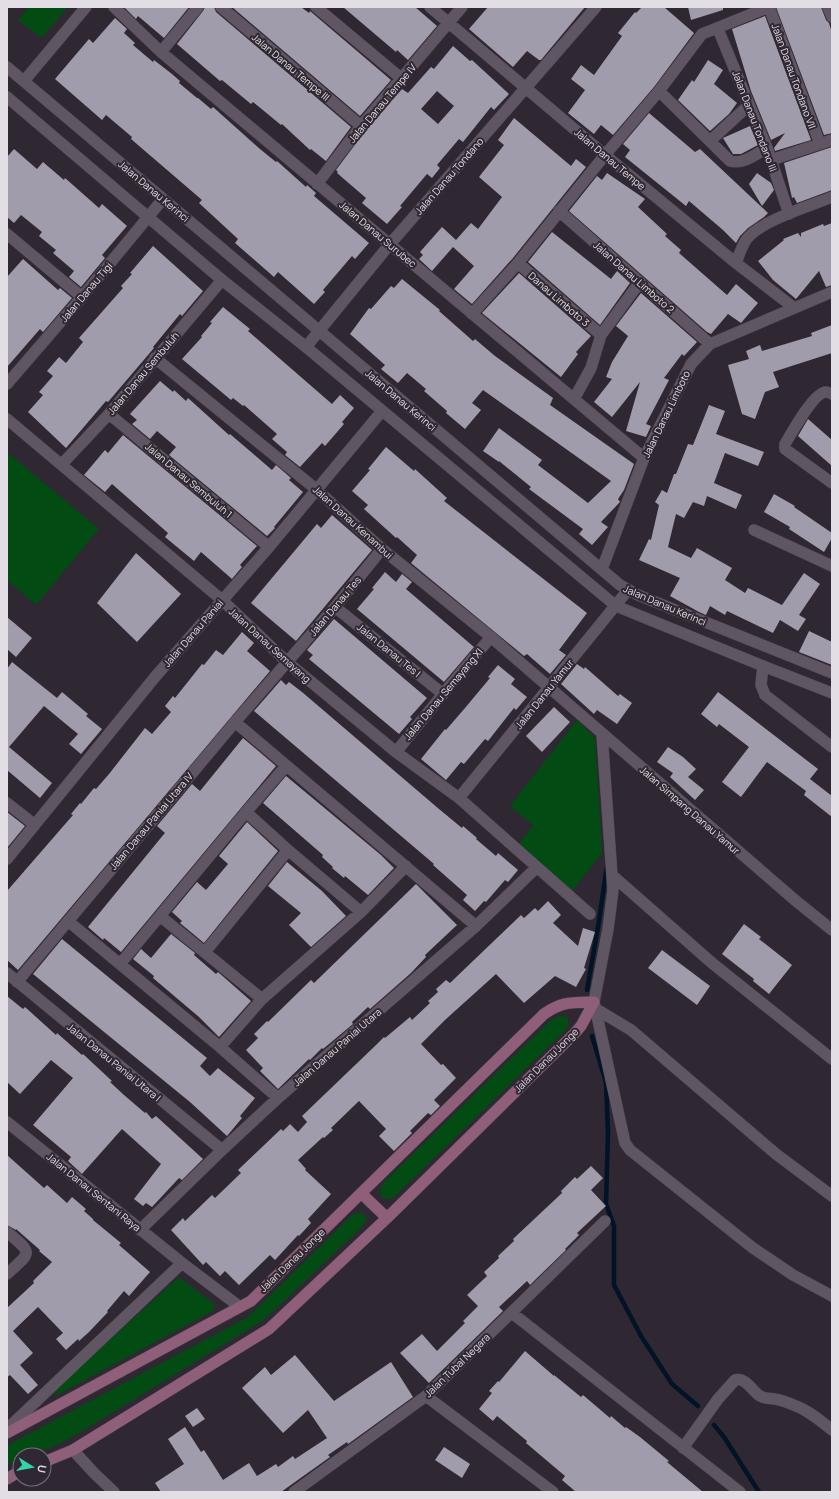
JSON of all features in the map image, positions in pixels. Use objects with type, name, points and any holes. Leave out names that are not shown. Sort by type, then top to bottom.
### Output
[{"type":"main road","name":"Jalan Danau Jonge","points":[[7,1433],[251,1301],[544,1014],[557,1006],[566,1003],[595,1005],[574,1034],[270,1329],[73,1450],[52,1459]]},
{"type":"main road","points":[[361,1193],[386,1218]]},
{"type":"street","points":[[24,81],[86,7]]},
{"type":"street","name":"Jalan Danau Surubec","points":[[114,7],[161,52],[644,458]]},
{"type":"street","points":[[161,52],[198,7]]},
{"type":"street","name":"Jalan Danau Tempe III","points":[[221,7],[361,126]]},
{"type":"street","points":[[316,7],[402,79]]},
{"type":"street","name":"Jalan Danau Tempe","points":[[430,7],[605,155],[793,307]]},
{"type":"street","name":"Jalan Danau Tempe IV","points":[[317,184],[361,126],[462,7]]},
{"type":"street","name":"Jalan Danau Tondano","points":[[306,347],[390,244],[596,7]]},
{"type":"street","points":[[472,314],[518,263],[605,155],[660,91],[702,34],[718,29],[769,7]]},
{"type":"street","name":"Jalan Danau Tondano VII","points":[[769,7],[820,144]]},
{"type":"street","points":[[828,7],[832,17]]},
{"type":"street","name":"Jalan Danau Tondano III","points":[[718,29],[767,148],[789,214]]},
{"type":"street","name":"Jalan Danau Kerinci","points":[[7,67],[620,585],[628,590],[832,673]]},
{"type":"street","points":[[660,91],[730,161],[736,163],[742,161],[767,148]]},
{"type":"street","name":"Jalan Danau Kerinci","points":[[7,97],[222,280],[306,347],[616,606],[832,693]]},
{"type":"street","points":[[710,141],[749,104]]},
{"type":"street","points":[[771,160],[832,140]]},
{"type":"street","points":[[736,262],[746,240],[754,231],[764,224],[832,197]]},
{"type":"street","name":"Jalan Danau Tigi","points":[[7,384],[82,297],[163,199]]},
{"type":"street","name":"Jalan Danau Limboto 2","points":[[559,211],[710,344]]},
{"type":"street","points":[[9,240],[82,297]]},
{"type":"street","name":"Danau Limboto 3","points":[[518,263],[601,335]]},
{"type":"street","name":"Jalan Danau Sembuluh","points":[[62,464],[109,414],[222,280]]},
{"type":"street","points":[[574,399],[591,368],[601,335],[640,282]]},
{"type":"street","name":"Jalan Danau Limboto","points":[[602,569],[644,458],[691,364],[710,344],[793,307],[832,292]]},
{"type":"street","name":"Jalan Danau Kenambui","points":[[155,358],[317,490],[382,549],[491,637],[550,688]]},
{"type":"street","points":[[832,394],[826,392],[820,394],[804,412],[785,444],[785,449],[832,483]]},
{"type":"street","name":"Jalan Danau Paniai","points":[[7,859],[155,677],[317,490],[382,411]]},
{"type":"street","name":"Jalan Danau Sembuluh 1","points":[[109,414],[268,547]]},
{"type":"street","name":"Jalan Danau Semayang","points":[[7,419],[222,600],[287,662],[396,752],[459,798],[590,914]]},
{"type":"street","points":[[754,530],[832,566]]},
{"type":"street","name":"Jalan Danau Tes","points":[[287,662],[382,549]]},
{"type":"street","name":"Jalan Danau Yamur","points":[[459,798],[550,688],[628,590]]},
{"type":"street","name":"Jalan Danau Tes I","points":[[335,606],[443,694]]},
{"type":"street","name":"Jalan Danau Semayang XI","points":[[396,752],[491,637]]},
{"type":"street","name":"Jalan Danau Paniai Utara IV","points":[[17,982],[287,662]]},
{"type":"street","points":[[763,666],[761,684],[765,695],[832,748]]},
{"type":"street","name":"Jalan Simpang Danau Yamur","points":[[550,688],[790,896],[832,930]]},
{"type":"street","points":[[235,722],[476,926]]},
{"type":"street","points":[[602,734],[613,890],[595,1005],[625,1143],[630,1150],[753,1248],[793,1275],[832,1296]]},
{"type":"street","points":[[120,964],[286,766]]},
{"type":"street","points":[[7,803],[35,825]]},
{"type":"street","points":[[246,812],[361,912]]},
{"type":"street","points":[[205,952],[288,850]]},
{"type":"street","points":[[220,1047],[262,999],[361,912],[406,866]]},
{"type":"street","name":"Jalan Danau Paniai Utara","points":[[140,1230],[278,1098],[476,926],[537,867]]},
{"type":"street","points":[[613,876],[712,963],[832,1060]]},
{"type":"street","points":[[160,916],[262,999]]},
{"type":"street","points":[[68,920],[220,1047],[278,1098]]},
{"type":"street","name":"Jalan Danau Paniai Utara I","points":[[7,973],[222,1150]]},
{"type":"street","points":[[595,1005],[630,1030],[776,1154],[832,1196]]},
{"type":"street","name":"Jalan Danau Sentani Raya","points":[[7,1122],[140,1230],[240,1307]]},
{"type":"street","name":"Jalan Tubal Negara","points":[[294,1492],[426,1396],[605,1221]]},
{"type":"street","points":[[7,1232],[26,1250],[26,1256],[7,1274]]},
{"type":"street","points":[[7,1429],[182,1263]]},
{"type":"street","points":[[512,1313],[740,1492]]},
{"type":"street","points":[[683,1448],[718,1399],[735,1380],[738,1379],[742,1379],[759,1395],[765,1398],[774,1399],[797,1406],[812,1414],[832,1430]]},
{"type":"street","points":[[426,1396],[553,1492]]},
{"type":"street","points":[[73,1450],[114,1492]]},
{"type":"green space","points":[[28,7],[68,7],[42,38],[18,20]]},
{"type":"green space","points":[[7,452],[99,529],[36,605],[7,580]]},
{"type":"green space","points":[[577,720],[595,738],[602,853],[572,891],[519,844],[533,825],[510,806]]},
{"type":"green space","points":[[559,1016],[566,1017],[568,1020],[568,1025],[565,1031],[393,1198],[382,1198],[380,1190],[384,1182],[550,1021]]},
{"type":"green space","points":[[362,1213],[367,1218],[362,1227],[265,1319],[76,1435],[51,1447],[12,1447],[12,1462],[7,1465],[7,1446],[248,1317],[353,1214]]},
{"type":"green space","points":[[178,1278],[213,1303],[215,1305],[213,1311],[57,1395],[55,1394],[54,1390]]},
{"type":"building","points":[[124,7],[189,7],[164,38],[138,16],[136,19]]},
{"type":"building","points":[[205,7],[214,7],[216,12],[351,127],[326,161],[311,149],[310,150],[282,124],[281,125],[253,102],[251,104],[222,80],[220,81],[177,44]]},
{"type":"building","points":[[232,7],[301,7],[309,13],[310,11],[391,80],[360,116]]},
{"type":"building","points":[[343,7],[415,7],[437,26],[408,60],[397,50],[396,52]]},
{"type":"building","points":[[488,7],[585,7],[541,60],[527,51],[513,67],[469,29]]},
{"type":"building","points":[[642,7],[664,7],[694,33],[654,87],[613,135],[601,125],[594,134],[568,113],[585,90],[571,79],[581,65],[594,75],[622,36],[618,33],[635,12],[636,13]]},
{"type":"building","points":[[688,7],[723,7],[723,10],[691,20]]},
{"type":"building","points":[[776,7],[821,7],[826,20],[829,23],[832,33],[832,133],[824,135]]},
{"type":"building","points":[[765,16],[811,140],[775,151],[774,148],[785,133],[771,140],[751,91],[732,29]]},
{"type":"building","points":[[115,18],[127,29],[124,33],[135,43],[133,45],[153,62],[154,60],[172,74],[180,81],[179,83],[211,109],[213,107],[306,187],[307,185],[316,193],[314,196],[369,243],[355,259],[352,256],[323,290],[325,292],[314,304],[278,272],[274,277],[235,243],[238,239],[199,203],[202,200],[131,139],[132,137],[106,115],[102,120],[55,79],[89,39],[93,43]]},
{"type":"building","points":[[453,46],[470,61],[472,60],[509,94],[494,110],[491,107],[463,142],[459,139],[437,165],[440,168],[432,178],[427,174],[387,224],[362,203],[366,198],[337,173],[338,172],[336,170],[366,130],[402,89],[408,93],[431,67],[434,69]],"holes":[[[437,91],[454,106],[438,124],[421,109]]]},
{"type":"building","points":[[708,60],[723,70],[714,84],[737,103],[729,114],[710,131],[678,100],[692,80],[694,82]]},
{"type":"building","points":[[649,113],[695,152],[700,149],[768,213],[748,228],[740,236],[736,243],[689,201],[686,206],[625,157],[630,150],[623,144]]},
{"type":"building","points":[[514,118],[571,166],[576,159],[586,167],[513,258],[472,304],[454,289],[474,266],[453,247],[432,271],[419,259],[423,255],[420,252],[442,227],[456,240],[471,223],[478,229],[502,197],[479,177],[504,145],[498,140]]},
{"type":"building","points":[[750,126],[758,145],[741,154],[733,154],[723,138]]},
{"type":"building","points":[[832,147],[832,190],[797,203],[794,197],[792,198],[784,163]]},
{"type":"building","points":[[14,149],[37,169],[43,162],[64,180],[65,178],[99,208],[102,204],[127,226],[102,255],[105,258],[81,287],[69,277],[74,271],[53,253],[56,250],[39,236],[42,232],[21,215],[14,223],[7,217],[7,157]]},
{"type":"building","points":[[607,173],[645,199],[638,207],[667,234],[665,236],[681,250],[679,253],[727,295],[736,284],[758,303],[741,323],[728,314],[711,334],[707,332],[569,211],[597,176],[602,180]]},
{"type":"building","points":[[757,173],[771,183],[774,190],[762,206],[749,184]]},
{"type":"building","points":[[832,223],[832,285],[826,287],[819,271],[796,299],[773,280],[758,261],[784,240],[783,239],[798,233],[801,237],[801,233],[823,224],[824,226]]},
{"type":"building","points":[[552,232],[611,279],[617,271],[630,283],[600,325],[528,262]]},
{"type":"building","points":[[153,246],[203,291],[182,316],[180,314],[153,347],[154,348],[66,448],[28,412],[43,395],[39,392],[53,376],[47,371],[59,357],[66,363],[83,342],[79,338],[123,288],[121,286],[132,274],[130,273]]},
{"type":"building","points":[[23,259],[58,290],[60,288],[72,298],[43,332],[40,329],[7,367],[7,277]]},
{"type":"building","points":[[519,273],[591,336],[576,352],[578,354],[561,377],[482,313]]},
{"type":"building","points":[[402,279],[440,310],[439,311],[473,341],[475,339],[495,356],[553,398],[550,405],[634,464],[624,490],[618,499],[620,502],[601,522],[608,527],[592,545],[579,534],[583,529],[529,489],[531,487],[499,461],[483,451],[499,428],[542,460],[538,465],[588,503],[611,481],[483,390],[472,403],[481,410],[465,429],[424,391],[426,389],[407,373],[398,383],[381,369],[385,365],[350,334],[369,308],[371,309],[391,286],[394,288]]},
{"type":"building","points":[[641,293],[697,342],[684,356],[682,354],[664,378],[669,380],[646,424],[651,426],[646,437],[626,431],[640,382],[612,417],[594,402],[612,379],[606,377],[612,362],[628,336],[616,326]]},
{"type":"building","points":[[223,307],[250,329],[248,331],[332,404],[340,395],[354,408],[342,422],[344,424],[325,446],[322,443],[300,467],[285,455],[287,452],[272,439],[277,434],[244,405],[243,406],[233,398],[231,400],[182,359],[202,337],[201,336],[212,323],[210,322]]},
{"type":"building","points":[[832,325],[832,353],[773,372],[779,387],[765,392],[755,419],[742,414],[728,365],[749,359],[746,351],[760,345],[762,351],[812,336],[811,333]]},
{"type":"building","points":[[160,381],[173,392],[174,390],[186,401],[188,398],[229,435],[230,434],[272,470],[276,465],[291,478],[289,480],[303,492],[267,536],[169,455],[176,447],[157,431],[150,439],[132,424],[137,420],[130,414]]},
{"type":"building","points":[[709,405],[725,411],[716,434],[764,452],[758,466],[725,453],[714,483],[742,495],[736,509],[707,496],[704,506],[693,502],[684,518],[676,514],[668,547],[691,558],[697,548],[732,568],[725,580],[745,593],[748,588],[782,605],[804,573],[820,584],[799,615],[806,619],[798,631],[780,620],[773,633],[727,611],[725,615],[710,606],[706,615],[699,612],[670,596],[680,578],[639,560],[649,539],[651,540],[659,505],[655,502],[662,490],[667,493],[688,444],[693,445]]},
{"type":"building","points":[[808,419],[832,440],[832,466],[798,436]]},
{"type":"building","points":[[123,435],[257,546],[240,565],[242,567],[232,579],[201,552],[194,561],[165,537],[168,533],[112,484],[105,492],[84,475],[105,450],[108,453]]},
{"type":"building","points":[[386,447],[414,471],[415,469],[447,498],[444,501],[587,613],[559,650],[566,655],[550,674],[527,654],[524,656],[411,563],[417,555],[364,509],[368,505],[352,491],[370,470],[368,469]]},
{"type":"building","points":[[774,494],[795,506],[794,507],[832,533],[832,538],[824,552],[789,529],[790,527],[764,512]]},
{"type":"building","points":[[332,515],[372,550],[296,641],[251,603],[317,524],[321,528]]},
{"type":"building","points":[[136,553],[181,594],[137,642],[97,603]]},
{"type":"building","points":[[385,572],[396,582],[402,574],[412,582],[406,589],[474,647],[444,682],[357,609],[374,589],[372,588]]},
{"type":"building","points":[[7,617],[32,638],[16,657],[7,649]]},
{"type":"building","points":[[334,619],[427,698],[410,717],[412,719],[399,734],[309,659],[313,655],[307,650]]},
{"type":"building","points":[[809,631],[832,642],[832,665],[799,652]]},
{"type":"building","points":[[242,632],[254,643],[247,651],[270,671],[18,970],[7,960],[7,891],[73,815],[71,814],[80,803],[81,804],[94,788],[96,789],[109,774],[145,728],[152,734],[171,712],[165,706],[173,696],[175,698],[202,664],[204,665],[216,650],[223,655]]},
{"type":"building","points":[[12,662],[57,698],[62,692],[88,714],[86,716],[102,729],[81,754],[69,744],[78,734],[44,706],[9,747],[52,783],[40,798],[7,770],[7,669]]},
{"type":"building","points":[[577,664],[584,669],[585,667],[618,696],[620,694],[632,703],[617,724],[597,710],[594,714],[561,684]]},
{"type":"building","points":[[498,665],[515,679],[511,684],[527,697],[516,710],[514,708],[488,741],[485,739],[464,764],[461,762],[446,780],[421,759],[490,678],[488,677]]},
{"type":"building","points":[[281,680],[286,685],[289,682],[302,692],[462,828],[463,826],[496,856],[498,853],[518,870],[508,882],[505,880],[486,902],[484,901],[475,911],[463,900],[467,895],[433,865],[434,864],[254,711]]},
{"type":"building","points":[[718,692],[818,769],[810,779],[832,796],[832,817],[804,795],[806,791],[767,762],[741,797],[722,782],[749,747],[719,724],[717,727],[701,714]]},
{"type":"building","points":[[554,707],[570,722],[542,752],[526,736]]},
{"type":"building","points":[[243,738],[276,766],[121,952],[104,938],[103,940],[88,927],[165,833],[157,826],[192,784],[200,791]]},
{"type":"building","points":[[668,747],[683,757],[696,769],[688,777],[704,790],[695,800],[670,777],[673,773],[657,762]]},
{"type":"building","points":[[286,776],[381,855],[394,868],[368,895],[345,876],[344,878],[332,868],[333,867],[322,857],[323,855],[263,803]]},
{"type":"building","points":[[7,812],[25,826],[7,848]]},
{"type":"building","points":[[247,822],[278,851],[204,943],[180,923],[182,921],[172,912],[197,882],[206,890],[228,864],[219,856]]},
{"type":"building","points":[[287,862],[322,891],[346,916],[311,947],[289,925],[301,913],[268,886]]},
{"type":"building","points":[[416,884],[457,925],[425,955],[426,957],[411,973],[370,1009],[368,1007],[352,1022],[353,1024],[323,1049],[322,1048],[310,1060],[309,1059],[278,1089],[260,1071],[263,1068],[246,1050],[258,1038],[254,1034],[311,980],[314,983]]},
{"type":"building","points":[[548,901],[561,915],[553,923],[578,946],[583,928],[595,932],[584,968],[586,969],[576,987],[555,976],[524,1003],[496,974],[421,1044],[456,1078],[434,1100],[440,1106],[431,1115],[428,1113],[410,1131],[412,1133],[394,1151],[379,1136],[386,1129],[359,1101],[331,1128],[333,1130],[298,1160],[306,1169],[305,1170],[331,1194],[308,1219],[311,1223],[299,1236],[298,1235],[275,1260],[270,1255],[239,1285],[225,1271],[220,1276],[206,1262],[203,1265],[171,1230],[183,1218],[185,1221],[212,1195],[215,1198],[241,1173],[238,1170],[281,1129],[283,1131],[290,1124],[298,1132],[307,1122],[302,1116],[384,1037],[385,1038],[410,1017],[412,1020],[430,1003],[428,1001],[438,992],[436,989],[446,980],[450,983],[521,915],[524,918],[535,908],[538,911]]},
{"type":"building","points":[[744,924],[761,937],[759,939],[792,965],[769,994],[753,981],[754,979],[722,954]]},
{"type":"building","points":[[171,934],[195,953],[194,955],[216,974],[218,972],[251,1001],[219,1037],[199,1017],[153,978],[154,976],[133,959],[141,949],[151,958]]},
{"type":"building","points":[[62,939],[207,1058],[200,1066],[210,1076],[218,1068],[255,1098],[240,1116],[242,1118],[227,1136],[190,1102],[33,974]]},
{"type":"building","points":[[662,950],[710,986],[697,1005],[648,968]]},
{"type":"building","points":[[7,996],[23,1009],[25,1007],[56,1035],[57,1033],[82,1055],[83,1054],[112,1081],[110,1082],[124,1095],[145,1113],[146,1112],[152,1119],[156,1116],[203,1159],[182,1180],[179,1178],[152,1207],[146,1203],[143,1206],[134,1199],[161,1164],[122,1129],[82,1174],[68,1161],[71,1157],[33,1125],[73,1078],[51,1060],[20,1094],[7,1082]]},
{"type":"building","points":[[7,1155],[44,1188],[47,1185],[67,1203],[72,1197],[86,1209],[84,1211],[93,1220],[121,1243],[119,1245],[150,1272],[129,1296],[124,1291],[107,1311],[108,1312],[89,1332],[79,1341],[78,1339],[66,1350],[56,1339],[63,1333],[38,1307],[13,1331],[33,1353],[20,1365],[38,1385],[28,1394],[10,1375],[7,1377],[7,1308],[34,1283],[33,1281],[52,1262],[16,1229],[7,1225]]},
{"type":"building","points":[[591,1166],[603,1178],[591,1190],[606,1206],[577,1233],[579,1235],[565,1249],[566,1250],[530,1285],[527,1281],[499,1307],[503,1311],[429,1383],[400,1353],[422,1334],[437,1351],[465,1323],[463,1321],[478,1306],[467,1295],[487,1276],[484,1272],[514,1241],[513,1239],[562,1193],[561,1191],[575,1177],[577,1179]]},
{"type":"building","points":[[525,1351],[581,1397],[583,1395],[610,1418],[611,1416],[625,1428],[626,1427],[640,1437],[703,1492],[576,1492],[562,1480],[565,1476],[526,1443],[527,1441],[497,1416],[493,1421],[479,1409],[492,1393],[489,1391],[498,1381],[499,1382]]},
{"type":"building","points":[[295,1355],[334,1401],[391,1362],[413,1397],[348,1444],[347,1442],[328,1455],[330,1457],[281,1492],[161,1492],[155,1483],[184,1464],[168,1439],[185,1427],[201,1452],[204,1450],[223,1480],[249,1463],[257,1476],[276,1464],[278,1467],[293,1456],[295,1459],[327,1438],[308,1410],[283,1433],[242,1388],[265,1367],[271,1375]]},
{"type":"building","points":[[197,1408],[205,1419],[193,1427],[185,1416]]},
{"type":"building","points":[[444,1447],[470,1464],[462,1478],[435,1460]]},
{"type":"waterway","points":[[587,990],[607,866]]},
{"type":"waterway","points":[[592,1036],[606,1082],[608,1131],[606,1204],[614,1226],[614,1285],[641,1336],[672,1384],[698,1406]]},
{"type":"waterway","points":[[714,1425],[724,1437],[759,1492]]}]
